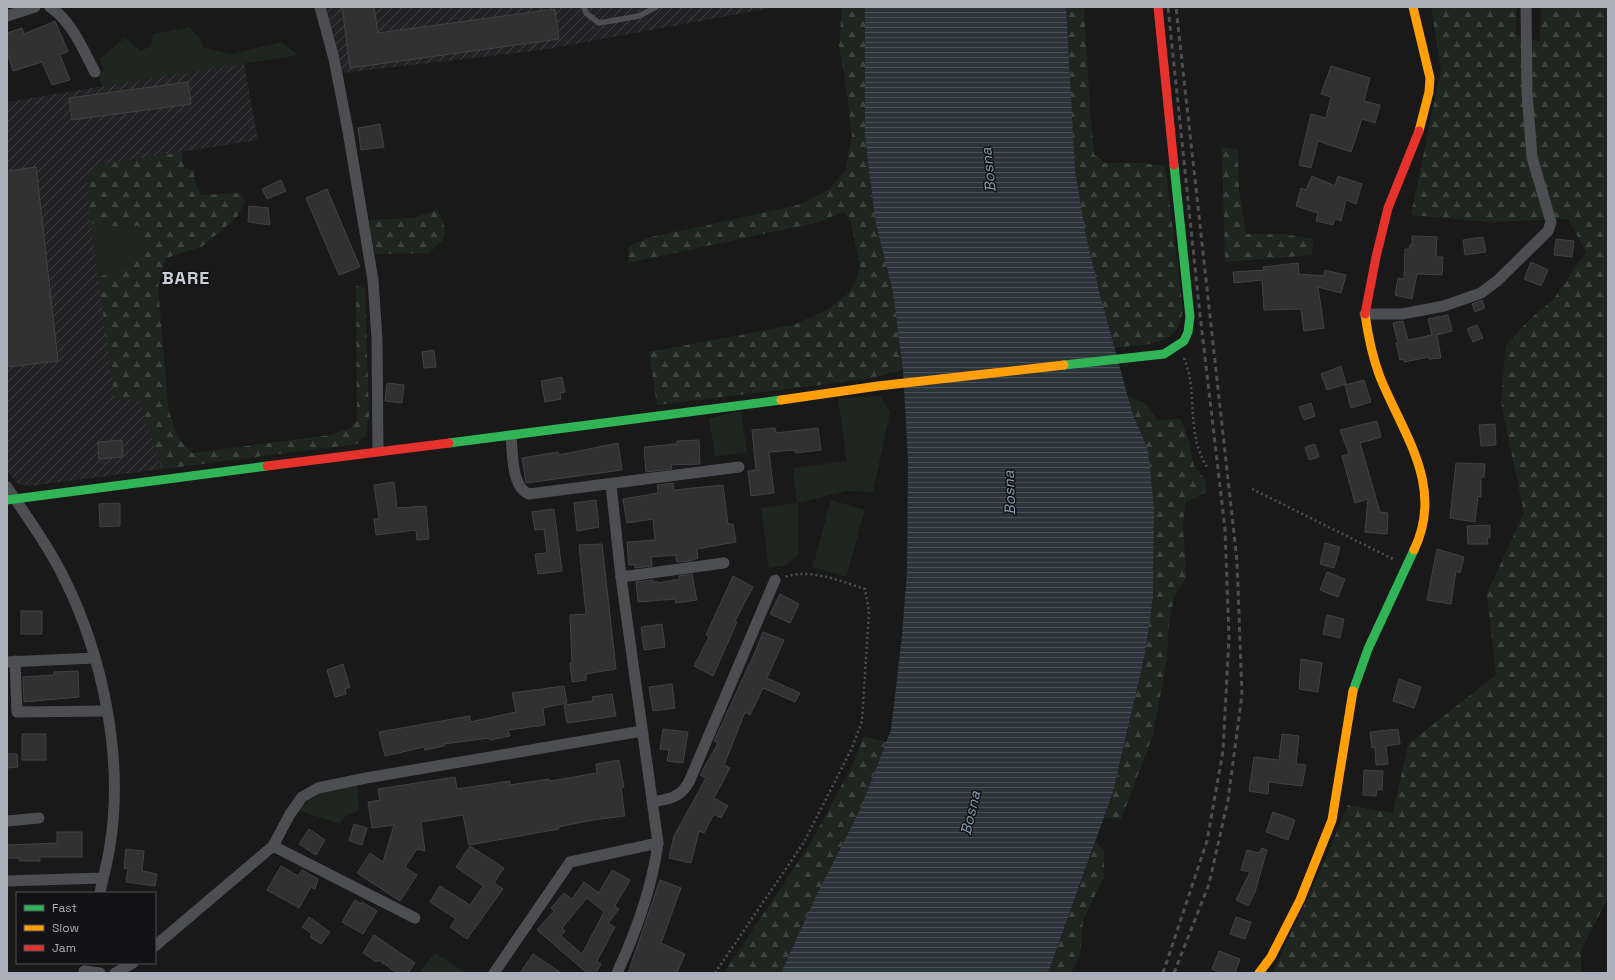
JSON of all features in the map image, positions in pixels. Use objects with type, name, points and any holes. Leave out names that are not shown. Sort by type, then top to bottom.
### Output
[{"type":"street","points":[[7,16],[35,7]]},
{"type":"street","points":[[50,7],[59,13],[68,24],[95,72]]},
{"type":"street","points":[[320,7],[334,59],[348,131],[373,280],[377,339],[378,451]]},
{"type":"street","points":[[11,500],[378,451],[511,436],[878,386],[1164,354],[1179,347],[1189,334],[1190,317],[1158,7]]},
{"type":"street","points":[[1259,973],[1271,957],[1300,900],[1332,820],[1338,792],[1352,693],[1368,649],[1420,538],[1424,513],[1424,485],[1416,454],[1380,377],[1369,345],[1365,314],[1376,257],[1388,208],[1419,131],[1429,92],[1430,78],[1413,7]]},
{"type":"street","points":[[1365,314],[1402,314],[1444,306],[1481,293],[1497,281],[1548,232],[1551,222],[1532,156],[1527,93],[1526,7]]},
{"type":"street","points":[[511,436],[517,482],[524,492],[535,494],[739,468]]},
{"type":"street","points":[[612,485],[621,576],[658,843],[656,861],[637,924],[617,973]]},
{"type":"street","points":[[7,487],[11,500],[65,579],[85,625],[104,696],[113,754],[113,800],[110,845],[100,892]]},
{"type":"street","points":[[621,576],[724,563]]},
{"type":"street","points":[[652,802],[677,797],[681,794],[689,782],[775,580]]},
{"type":"street","points":[[94,658],[11,661],[17,712],[106,711]]},
{"type":"street","points":[[156,945],[274,846],[298,801],[306,794],[318,788],[373,777],[642,731]]},
{"type":"street","points":[[7,821],[39,818]]},
{"type":"street","points":[[494,973],[570,862],[658,843]]},
{"type":"street","points":[[274,846],[415,918]]},
{"type":"street","points":[[7,881],[103,878]]},
{"type":"street","points":[[115,973],[131,964]]},
{"type":"street","points":[[85,969],[100,973]]},
{"type":"lane","points":[[584,7],[586,13],[599,23],[639,16],[656,7]]},
{"type":"path","points":[[1179,347],[1186,364],[1192,388],[1195,439],[1200,455],[1207,467]]},
{"type":"path","points":[[1252,489],[1407,566]]},
{"type":"path","points":[[715,973],[804,842],[852,748],[862,721],[869,611],[865,589],[814,573],[794,574],[775,580]]},
{"type":"shaded area","points":[[326,7],[776,7],[542,50],[343,73]]},
{"type":"shaded area","points":[[244,63],[258,140],[103,164],[89,175],[88,200],[115,400],[139,398],[162,469],[29,486],[18,484],[7,471],[7,102]]},
{"type":"green space","points":[[842,7],[865,7],[865,134],[876,224],[893,292],[903,370],[868,379],[657,405],[649,352],[793,325],[827,310],[846,296],[855,283],[860,267],[851,222],[843,212],[819,222],[628,263],[629,246],[651,237],[801,204],[828,190],[845,171],[852,136],[845,77],[839,46]]},
{"type":"green space","points":[[1066,7],[1084,7],[1094,154],[1105,163],[1143,163],[1165,166],[1183,310],[1179,325],[1175,332],[1160,341],[1114,348],[1096,282],[1081,215],[1075,170]]},
{"type":"green space","points":[[1431,7],[1517,7],[1516,34],[1540,42],[1541,7],[1608,7],[1608,898],[1581,950],[1581,973],[1272,973],[1322,867],[1348,805],[1393,813],[1408,744],[1496,675],[1487,593],[1524,513],[1501,401],[1506,346],[1530,319],[1553,300],[1586,252],[1568,219],[1489,222],[1411,215],[1441,69]]},
{"type":"green space","points":[[189,27],[199,37],[204,48],[232,54],[281,42],[298,55],[102,86],[98,76],[104,71],[99,59],[125,38],[141,51],[151,46],[153,34]]},
{"type":"green space","points":[[1222,147],[1238,150],[1239,189],[1246,234],[1283,234],[1313,239],[1312,255],[1225,262]]},
{"type":"green space","points":[[182,152],[184,167],[194,171],[195,182],[201,195],[240,193],[245,202],[237,217],[203,246],[166,258],[158,286],[168,408],[178,438],[192,453],[330,435],[351,428],[357,421],[356,286],[365,288],[369,416],[366,435],[357,444],[162,469],[139,399],[115,400],[98,277],[114,272],[125,266],[130,262],[144,243],[139,226],[121,227],[91,223],[87,193],[89,176],[93,170],[103,164]]},
{"type":"green space","points":[[437,210],[443,221],[445,233],[443,240],[429,253],[375,254],[369,220],[413,218]]},
{"type":"green space","points":[[91,223],[121,227],[140,226],[144,244],[125,266],[114,272],[98,277]]},
{"type":"green space","points":[[880,396],[890,412],[873,492],[846,491],[798,503],[798,555],[787,565],[769,568],[761,508],[797,503],[793,468],[847,461],[838,398]]},
{"type":"green space","points":[[1127,396],[1144,403],[1158,420],[1181,419],[1188,439],[1194,466],[1205,479],[1206,492],[1185,503],[1183,525],[1186,578],[1174,597],[1169,624],[1167,657],[1153,735],[1121,819],[1104,818],[1113,792],[1145,654],[1153,597],[1154,507],[1148,450]]},
{"type":"green space","points":[[741,411],[747,452],[715,457],[709,418]]},
{"type":"green space","points":[[831,500],[865,510],[846,577],[813,567]]},
{"type":"green space","points":[[864,736],[886,742],[860,810],[817,894],[781,973],[724,973],[810,844],[851,768]]},
{"type":"green space","points":[[357,785],[359,810],[345,816],[340,824],[297,810],[320,793]]},
{"type":"green space","points":[[1096,842],[1104,851],[1104,877],[1083,920],[1080,955],[1071,973],[1048,973]]},
{"type":"green space","points":[[435,953],[466,973],[419,973]]},
{"type":"water","name":"Bosna","points":[[865,7],[1066,7],[1075,171],[1086,236],[1100,295],[1132,412],[1148,450],[1154,507],[1153,597],[1145,654],[1113,792],[1048,973],[781,973],[817,894],[860,810],[891,730],[902,635],[907,572],[908,460],[903,370],[893,292],[876,224],[865,134]]},
{"type":"building","points":[[342,7],[374,7],[378,33],[555,9],[559,39],[350,68]]},
{"type":"building","points":[[55,21],[68,51],[60,55],[70,80],[52,85],[42,62],[13,71],[7,52],[7,33],[22,28],[24,34]]},
{"type":"building","points":[[1331,66],[1370,78],[1364,101],[1380,105],[1375,123],[1362,119],[1351,152],[1318,141],[1311,168],[1299,165],[1311,114],[1326,118],[1331,97],[1321,94]]},
{"type":"building","points":[[188,82],[191,104],[72,120],[69,98]]},
{"type":"building","points":[[380,124],[384,147],[361,150],[358,128]]},
{"type":"building","points":[[36,167],[58,361],[7,367],[7,171]]},
{"type":"building","points":[[1312,176],[1335,186],[1338,176],[1362,184],[1356,204],[1346,200],[1341,221],[1335,219],[1333,225],[1316,221],[1318,213],[1296,206],[1301,188],[1306,190]]},
{"type":"building","points":[[281,180],[286,191],[267,199],[262,189]]},
{"type":"building","points":[[327,189],[360,267],[339,275],[306,198]]},
{"type":"building","points":[[249,206],[268,208],[270,225],[248,222]]},
{"type":"building","points":[[1412,236],[1437,237],[1436,257],[1443,257],[1442,275],[1417,274],[1412,299],[1395,295],[1398,278],[1404,279],[1405,249],[1409,249],[1410,245],[1412,245]]},
{"type":"building","points":[[1483,237],[1486,252],[1465,255],[1463,240]]},
{"type":"building","points":[[1556,239],[1574,241],[1572,257],[1554,255]]},
{"type":"building","points":[[1531,262],[1548,270],[1541,286],[1524,279]]},
{"type":"building","points":[[1298,263],[1299,274],[1324,276],[1325,270],[1346,275],[1341,293],[1318,287],[1324,328],[1304,331],[1301,309],[1264,310],[1262,280],[1234,283],[1233,272],[1264,270],[1263,267]]},
{"type":"building","points":[[1482,300],[1485,308],[1475,312],[1472,304]]},
{"type":"building","points":[[1448,315],[1452,331],[1437,335],[1441,358],[1429,359],[1429,357],[1404,362],[1404,359],[1400,360],[1393,323],[1403,321],[1408,340],[1432,335],[1428,319]]},
{"type":"building","points":[[1477,325],[1483,338],[1473,342],[1467,329]]},
{"type":"building","points":[[434,350],[436,367],[424,368],[422,352]]},
{"type":"building","points":[[1341,366],[1346,384],[1327,390],[1321,374]]},
{"type":"building","points":[[562,377],[565,392],[560,393],[561,399],[545,402],[541,381]]},
{"type":"building","points":[[1364,380],[1371,402],[1351,408],[1345,385]]},
{"type":"building","points":[[387,383],[404,385],[402,403],[385,401]]},
{"type":"building","points":[[1311,403],[1315,416],[1304,420],[1299,407]]},
{"type":"building","points":[[1377,421],[1381,437],[1360,443],[1380,512],[1388,513],[1387,534],[1365,532],[1368,499],[1355,503],[1342,456],[1349,454],[1340,430]]},
{"type":"building","points":[[1495,424],[1496,445],[1481,446],[1479,425]]},
{"type":"building","points":[[775,428],[776,433],[818,428],[821,450],[796,453],[795,450],[769,452],[774,493],[751,496],[748,471],[756,470],[752,430]]},
{"type":"building","points":[[122,440],[123,457],[99,459],[98,442]]},
{"type":"building","points":[[699,440],[700,464],[671,465],[672,469],[646,472],[644,447],[677,444],[677,441]]},
{"type":"building","points":[[618,443],[622,470],[526,483],[522,458],[558,452],[559,455]]},
{"type":"building","points":[[1315,444],[1319,457],[1309,460],[1305,447]]},
{"type":"building","points":[[1456,463],[1485,464],[1484,477],[1481,477],[1481,497],[1478,496],[1475,522],[1450,518]]},
{"type":"building","points":[[394,482],[397,508],[426,506],[429,539],[417,540],[416,530],[376,535],[374,519],[379,519],[374,485]]},
{"type":"building","points":[[673,483],[674,490],[723,485],[728,524],[733,524],[736,542],[697,549],[698,558],[690,561],[677,562],[676,555],[651,557],[652,566],[635,568],[635,565],[629,565],[627,542],[655,540],[653,519],[627,523],[623,499],[658,493],[657,485]]},
{"type":"building","points":[[596,500],[599,527],[577,531],[574,503]]},
{"type":"building","points":[[120,503],[120,526],[100,527],[99,504]]},
{"type":"building","points":[[554,509],[562,571],[538,574],[535,554],[547,553],[544,529],[535,530],[532,512]]},
{"type":"building","points":[[1490,525],[1490,538],[1487,538],[1488,544],[1468,544],[1467,526]]},
{"type":"building","points":[[1325,543],[1340,547],[1334,568],[1320,564]]},
{"type":"building","points":[[602,544],[616,669],[586,674],[586,680],[572,682],[570,663],[572,663],[570,615],[586,614],[579,545]]},
{"type":"building","points":[[1437,549],[1464,557],[1460,573],[1456,571],[1451,604],[1427,600]]},
{"type":"building","points":[[1327,572],[1345,579],[1338,597],[1320,590]]},
{"type":"building","points":[[692,574],[697,600],[676,603],[675,599],[638,602],[636,582],[653,580],[653,582],[658,583],[679,579],[679,576]]},
{"type":"building","points":[[733,576],[753,587],[735,621],[737,622],[713,676],[694,666],[709,637],[706,635]]},
{"type":"building","points":[[780,594],[799,604],[790,623],[770,614]]},
{"type":"building","points":[[21,611],[42,611],[42,634],[21,634]]},
{"type":"building","points":[[1327,615],[1344,619],[1340,638],[1323,634]]},
{"type":"building","points":[[662,624],[665,647],[644,650],[641,627]]},
{"type":"building","points":[[763,632],[784,640],[767,678],[800,693],[795,702],[763,688],[750,715],[745,712],[724,765],[730,768],[714,798],[728,806],[721,818],[714,814],[704,833],[699,831],[691,863],[669,858],[674,836],[706,778],[700,775],[718,743],[714,741]]},
{"type":"building","points":[[1301,659],[1322,663],[1318,692],[1299,689]]},
{"type":"building","points":[[343,664],[350,687],[345,689],[346,694],[335,697],[327,670]]},
{"type":"building","points":[[78,671],[79,697],[24,702],[23,677],[54,675],[54,672]]},
{"type":"building","points":[[1399,679],[1421,687],[1414,708],[1393,701]]},
{"type":"building","points":[[672,684],[675,708],[653,711],[649,687]]},
{"type":"building","points":[[564,686],[567,703],[543,708],[545,725],[508,730],[510,736],[490,740],[489,738],[444,744],[444,746],[425,750],[424,747],[385,756],[379,732],[470,716],[470,722],[516,712],[512,693]]},
{"type":"building","points":[[612,694],[616,716],[567,723],[564,705],[593,701],[592,697]]},
{"type":"building","points":[[663,729],[688,732],[683,763],[667,761],[669,750],[660,749]]},
{"type":"building","points":[[1398,729],[1400,744],[1386,746],[1388,764],[1376,765],[1375,747],[1372,748],[1370,732]]},
{"type":"building","points":[[22,734],[46,734],[46,760],[22,760]]},
{"type":"building","points":[[1282,734],[1299,736],[1296,764],[1306,765],[1302,786],[1269,782],[1268,794],[1249,791],[1254,757],[1279,760]]},
{"type":"building","points":[[7,754],[17,754],[18,767],[7,768]]},
{"type":"building","points":[[619,760],[624,787],[621,788],[625,816],[593,820],[558,827],[559,829],[469,845],[463,815],[421,822],[425,851],[417,849],[405,867],[417,875],[400,901],[357,873],[370,853],[383,862],[394,825],[372,828],[368,802],[380,800],[378,789],[455,777],[457,789],[510,781],[510,785],[549,779],[550,781],[597,773],[596,764]]},
{"type":"building","points":[[1364,770],[1383,771],[1382,790],[1377,789],[1376,796],[1363,795]]},
{"type":"building","points":[[1273,812],[1295,820],[1288,840],[1266,832]]},
{"type":"building","points":[[354,824],[367,828],[362,845],[349,841]]},
{"type":"building","points":[[309,829],[325,840],[316,855],[299,844]]},
{"type":"building","points":[[57,832],[82,832],[82,857],[40,857],[40,861],[20,861],[19,858],[7,858],[7,845],[57,843]]},
{"type":"building","points":[[470,846],[504,868],[494,883],[503,889],[467,939],[450,927],[456,919],[430,902],[440,886],[470,905],[483,886],[456,867]]},
{"type":"building","points":[[1262,848],[1267,850],[1255,892],[1248,906],[1236,900],[1250,872],[1241,870],[1247,850],[1259,853]]},
{"type":"building","points":[[126,849],[144,851],[142,871],[157,874],[155,886],[126,882],[128,869],[124,868]]},
{"type":"building","points":[[281,866],[298,876],[302,870],[318,879],[315,889],[311,887],[299,908],[267,890]]},
{"type":"building","points":[[612,870],[630,880],[615,906],[619,909],[608,923],[615,927],[597,961],[601,964],[596,973],[587,973],[537,930],[554,911],[551,908],[564,893],[572,899],[584,882],[599,893]],"holes":[[[587,898],[604,912],[582,954],[561,936],[565,931],[562,928]]]},
{"type":"building","points":[[660,880],[681,888],[661,943],[685,954],[677,973],[628,973]]},
{"type":"building","points":[[355,900],[361,904],[362,902],[377,911],[363,934],[342,922]]},
{"type":"building","points":[[309,917],[330,932],[321,944],[310,937],[312,934],[302,927]]},
{"type":"building","points":[[1236,917],[1251,922],[1245,939],[1230,934]]},
{"type":"building","points":[[374,935],[415,963],[408,973],[397,973],[379,960],[377,962],[363,953]]},
{"type":"building","points":[[1219,951],[1240,959],[1235,973],[1221,973],[1212,969]]},
{"type":"building","points":[[533,954],[561,973],[520,973]]},
{"type":"railway","points":[[1163,973],[1207,841],[1223,751],[1229,637],[1225,529],[1199,306],[1168,7]]},
{"type":"railway","points":[[1174,973],[1209,884],[1228,800],[1242,695],[1237,561],[1176,7]]},
{"type":"traffic: fast","points":[[1064,365],[1164,354],[1184,341],[1188,332],[1190,317],[1174,165]]},
{"type":"traffic: fast","points":[[449,443],[781,400]]},
{"type":"traffic: fast","points":[[7,500],[267,466]]},
{"type":"traffic: fast","points":[[1353,691],[1368,649],[1414,550]]},
{"type":"traffic: slow","points":[[1413,7],[1430,78],[1429,92],[1419,131]]},
{"type":"traffic: slow","points":[[1365,314],[1367,330],[1377,369],[1409,440],[1423,482],[1425,504],[1422,527],[1414,550]]},
{"type":"traffic: slow","points":[[781,400],[878,386],[1064,365]]},
{"type":"traffic: slow","points":[[1259,973],[1271,957],[1300,900],[1332,820],[1353,691]]},
{"type":"traffic: jam","points":[[1158,7],[1174,165]]},
{"type":"traffic: jam","points":[[1365,314],[1376,257],[1388,208],[1419,131]]},
{"type":"traffic: jam","points":[[267,466],[449,443]]},
{"type":"district","name":"BARE","points":[[186,277]]}]
